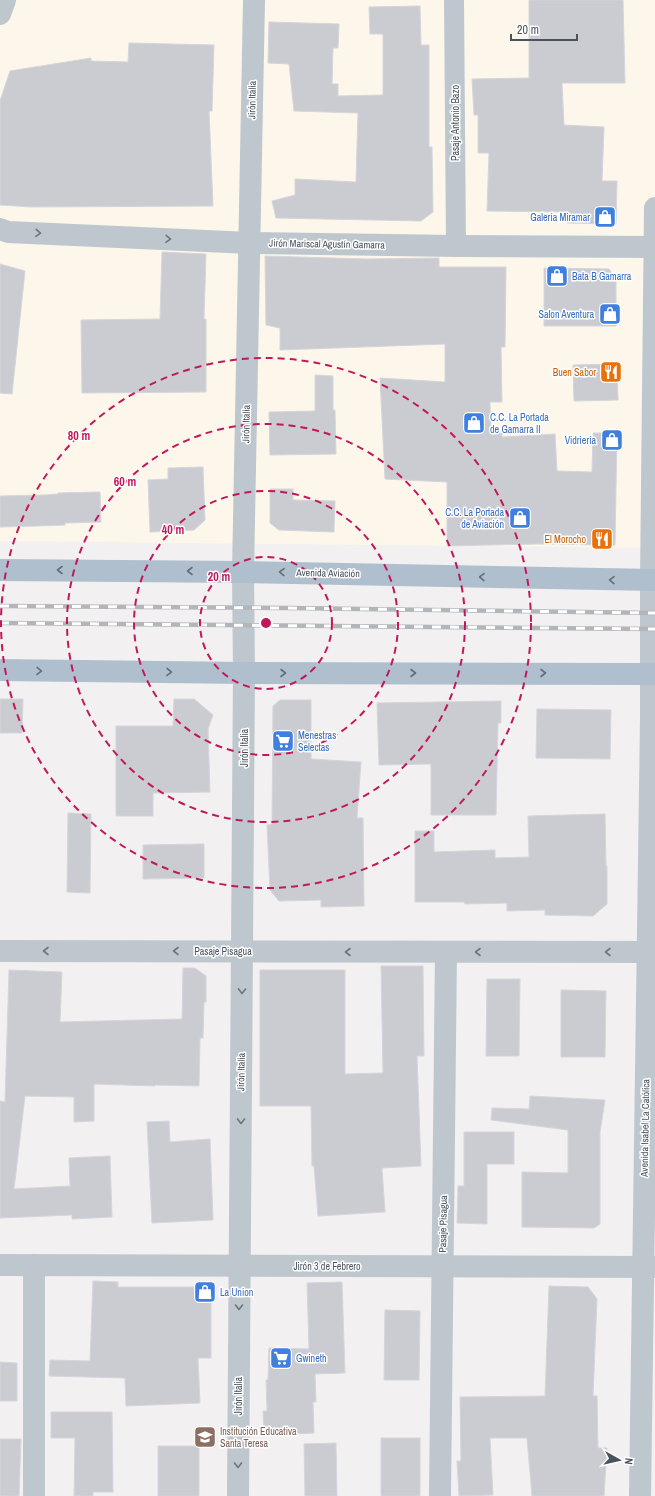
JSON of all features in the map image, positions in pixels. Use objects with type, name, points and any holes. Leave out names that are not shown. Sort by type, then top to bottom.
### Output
[{"type":"main road","name":"Avenida Aviación","points":[[0,570],[244,572],[653,580]]},
{"type":"main road","points":[[0,670],[244,673],[653,674]]},
{"type":"street","points":[[0,14],[5,0]]},
{"type":"street","name":"Jirón Italia","points":[[238,1496],[243,952],[244,572],[254,0]]},
{"type":"street","name":"Pasaje Antonio Bazo","points":[[454,0],[456,246]]},
{"type":"street","name":"Avenida Isabel La Católica","points":[[640,1496],[649,1267],[655,208]]},
{"type":"street","name":"Jirón Mariscal Agustín Gamarra","points":[[0,229],[8,232],[250,243],[655,247]]},
{"type":"street","name":"Pasaje Pisagua","points":[[0,951],[651,952]]},
{"type":"street","name":"Pasaje Pisagua","points":[[440,1496],[446,952]]},
{"type":"street","name":"Jirón 3 de Febrero","points":[[0,1265],[649,1267]]},
{"type":"street","points":[[34,1265],[34,1496]]},
{"type":"shaded area","points":[[0,0],[655,0],[655,548],[0,541]]},
{"type":"building","points":[[529,0],[623,0],[625,83],[562,83],[564,125],[604,127],[602,181],[617,181],[616,224],[567,223],[567,212],[487,211],[489,153],[478,153],[478,115],[474,115],[472,79],[529,78]]},
{"type":"building","points":[[420,6],[421,45],[429,45],[429,147],[432,147],[433,212],[421,221],[276,218],[272,201],[295,195],[295,179],[356,182],[358,113],[294,111],[289,64],[268,63],[269,22],[339,24],[338,48],[333,48],[332,84],[338,84],[338,96],[383,95],[383,34],[370,34],[369,7]]},
{"type":"building","points":[[129,43],[214,45],[212,111],[209,111],[213,206],[31,207],[0,205],[0,101],[10,71],[91,58],[91,61],[128,62]]},
{"type":"building","points":[[162,252],[206,254],[204,319],[206,319],[206,392],[82,393],[81,320],[160,319]]},
{"type":"building","points":[[265,256],[366,259],[439,258],[439,267],[506,267],[505,347],[501,347],[502,402],[490,402],[491,433],[502,433],[502,437],[555,434],[557,471],[592,472],[593,433],[617,433],[615,545],[536,544],[447,546],[447,482],[385,479],[380,378],[445,382],[445,344],[280,350],[280,328],[266,325]]},
{"type":"building","points":[[0,264],[25,271],[12,394],[0,393]]},
{"type":"building","points":[[544,268],[609,269],[616,279],[616,326],[544,326]]},
{"type":"building","points":[[617,364],[618,400],[574,401],[573,365]]},
{"type":"building","points":[[315,375],[333,376],[333,410],[335,410],[336,454],[270,455],[269,412],[315,411]]},
{"type":"building","points":[[203,467],[205,520],[194,530],[150,532],[148,480],[168,479],[168,468]]},
{"type":"building","points":[[270,489],[293,489],[293,500],[335,501],[334,532],[279,530],[270,523]]},
{"type":"building","points":[[100,492],[101,522],[65,523],[65,525],[0,527],[0,496]]},
{"type":"building","points":[[0,699],[23,699],[22,733],[0,733]]},
{"type":"building","points":[[174,699],[194,699],[213,715],[208,729],[210,792],[153,793],[153,816],[116,816],[116,726],[173,726]]},
{"type":"building","points":[[280,700],[311,700],[311,759],[361,762],[357,818],[363,818],[364,906],[321,907],[321,900],[279,901],[270,890],[267,825],[272,824],[273,706]]},
{"type":"building","points":[[501,701],[501,723],[498,723],[496,815],[431,815],[431,764],[379,765],[377,703]]},
{"type":"building","points":[[537,709],[611,710],[610,759],[536,758]]},
{"type":"building","points":[[68,813],[91,814],[90,893],[67,892]]},
{"type":"building","points":[[605,814],[607,904],[593,916],[545,915],[545,910],[507,911],[507,903],[465,904],[464,902],[415,902],[415,831],[434,831],[434,852],[495,850],[495,858],[529,857],[528,816]]},
{"type":"building","points":[[204,844],[204,878],[143,879],[143,845]]},
{"type":"building","points":[[381,966],[423,966],[424,1056],[417,1056],[421,1166],[382,1168],[385,1212],[318,1216],[314,1166],[312,1166],[311,1106],[260,1106],[260,970],[345,970],[345,1074],[383,1073]]},
{"type":"building","points":[[183,968],[195,968],[206,976],[206,1002],[204,1002],[203,1038],[200,1038],[199,1086],[94,1084],[94,1121],[74,1122],[74,1097],[25,1096],[14,1189],[70,1186],[69,1158],[110,1156],[112,1217],[72,1219],[72,1215],[0,1218],[0,1101],[5,1102],[9,970],[62,972],[60,1022],[182,1019]]},
{"type":"building","points":[[487,979],[520,979],[519,1056],[486,1056]]},
{"type":"building","points":[[561,990],[606,991],[605,1057],[561,1057]]},
{"type":"building","points":[[530,1096],[605,1100],[600,1132],[600,1224],[594,1228],[522,1227],[522,1172],[568,1173],[568,1130],[491,1120],[492,1108],[529,1109]]},
{"type":"building","points":[[169,1121],[170,1142],[210,1139],[213,1220],[152,1223],[147,1122]]},
{"type":"building","points":[[464,1132],[514,1132],[514,1164],[487,1164],[487,1224],[457,1223],[458,1186],[464,1186]]},
{"type":"building","points":[[93,1281],[118,1282],[118,1287],[211,1287],[211,1358],[198,1358],[200,1403],[126,1406],[125,1378],[49,1376],[50,1360],[90,1361]]},
{"type":"building","points":[[342,1282],[345,1373],[315,1374],[316,1402],[313,1402],[314,1433],[264,1435],[263,1411],[267,1411],[266,1380],[268,1380],[269,1348],[309,1349],[307,1283]]},
{"type":"building","points":[[549,1286],[588,1287],[597,1299],[593,1396],[597,1396],[598,1448],[607,1448],[604,1496],[532,1496],[527,1438],[490,1438],[493,1495],[459,1496],[457,1461],[461,1461],[460,1397],[545,1396]]},
{"type":"building","points":[[385,1310],[420,1311],[419,1380],[384,1380]]},
{"type":"building","points":[[0,1362],[17,1363],[17,1401],[0,1401]]},
{"type":"building","points":[[51,1412],[112,1412],[113,1492],[93,1492],[93,1496],[74,1496],[75,1438],[51,1438]]},
{"type":"building","points":[[381,1438],[420,1438],[420,1496],[381,1496]]},
{"type":"building","points":[[0,1439],[21,1439],[19,1496],[0,1496]]},
{"type":"building","points":[[336,1443],[337,1496],[305,1496],[304,1444]]},
{"type":"building","points":[[158,1446],[199,1446],[199,1496],[158,1496]]},
{"type":"railway","points":[[0,606],[655,613]]},
{"type":"railway","points":[[0,623],[655,629]]},
{"type":"place","name":"Galería Miramar","points":[[605,217]]},
{"type":"place","name":"Bata B Gamarra","points":[[557,276]]},
{"type":"place","name":"Salon Aventura","points":[[610,314]]},
{"type":"place","name":"Buen Sabor","points":[[611,372]]},
{"type":"place","name":"C.C. La Portada de Gamarra II","points":[[474,423]]},
{"type":"place","name":"Vidriería","points":[[612,440]]},
{"type":"place","name":"C.C. La Portada de Aviación","points":[[520,518]]},
{"type":"place","name":"El Morocho","points":[[602,539]]},
{"type":"place","name":"Menestras Selectas","points":[[283,741]]},
{"type":"place","name":"La Union","points":[[205,1292]]},
{"type":"place","name":"Gwineth","points":[[281,1358]]},
{"type":"place","name":"Institución Educativa Santa Teresa","points":[[205,1437]]}]
